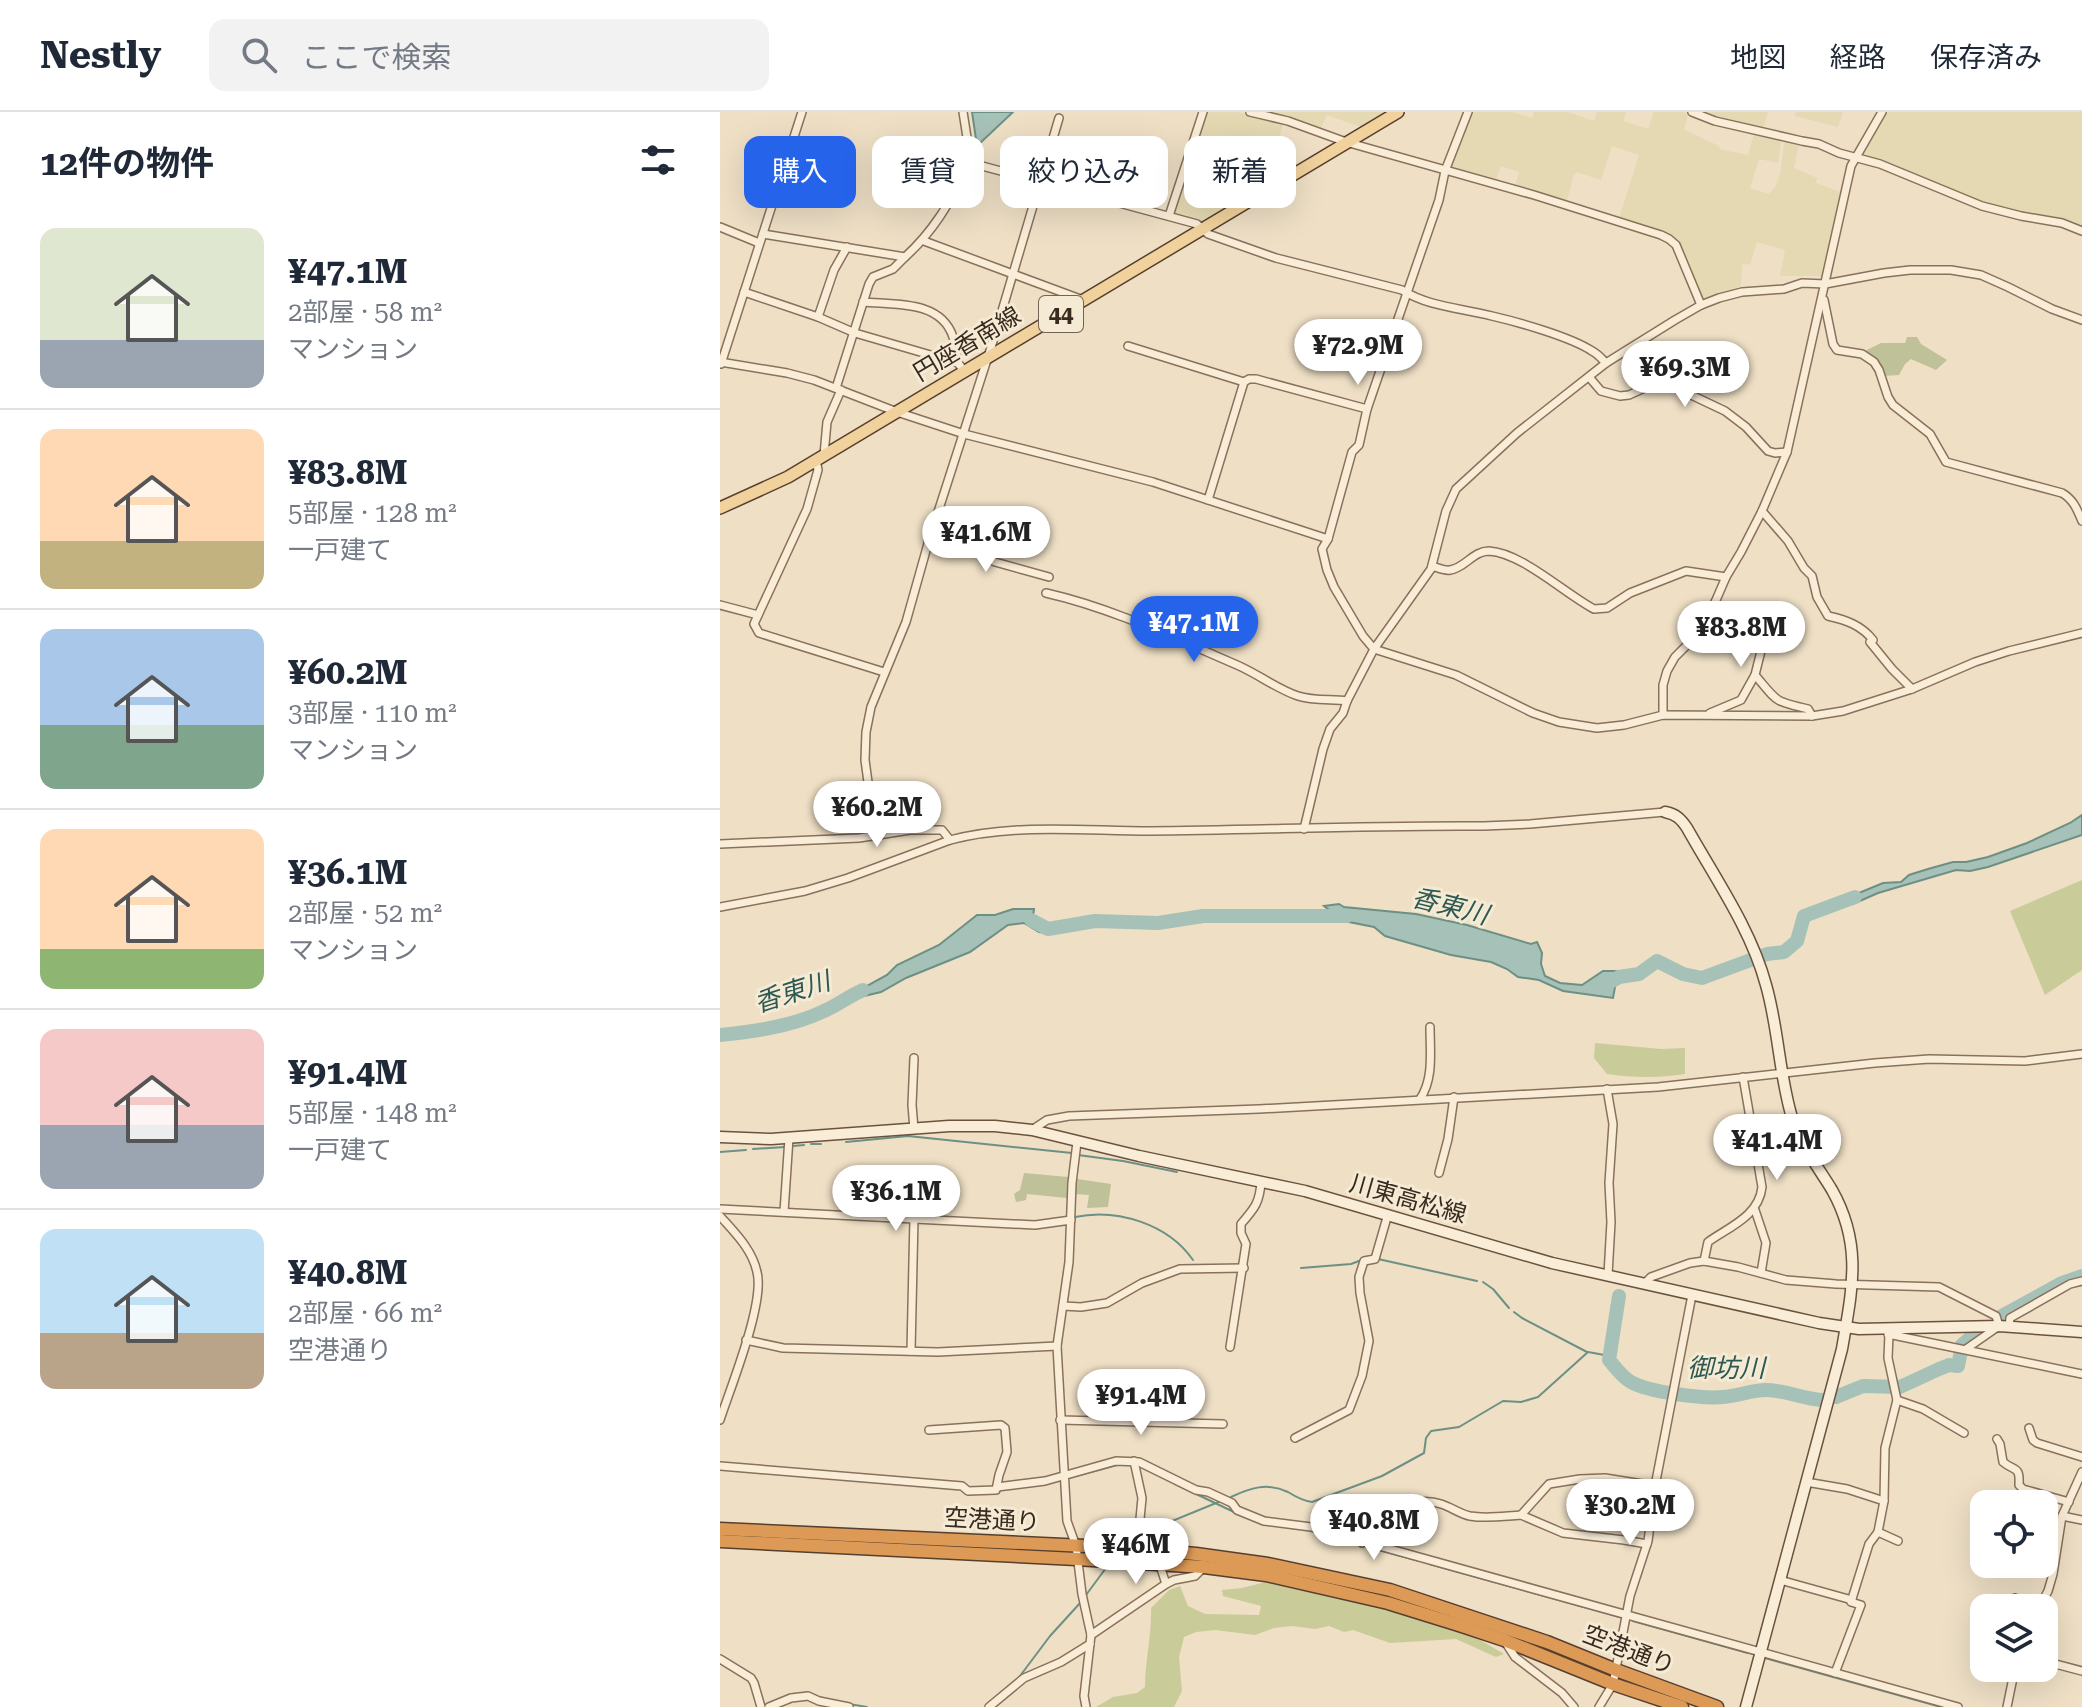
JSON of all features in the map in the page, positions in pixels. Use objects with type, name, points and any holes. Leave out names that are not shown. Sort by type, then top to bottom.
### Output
[{"type":"highway","name":"空港通り","points":[[720,1529],[1076,1552],[1266,1575],[1388,1603],[1504,1640],[1613,1684],[1682,1707]]},
{"type":"highway","name":"空港通り","points":[[720,1541],[1076,1552],[1155,1550],[1268,1564],[1390,1590],[1547,1642],[1717,1707]]},
{"type":"main road","name":"円座香南線","points":[[720,508],[788,477],[897,412],[962,367],[987,359],[1398,112]]},
{"type":"main road","points":[[1665,812],[1681,818],[1742,925],[1767,986],[1781,1072],[1794,1123],[1805,1149],[1831,1189],[1847,1222],[1854,1261],[1842,1349],[1746,1707]]},
{"type":"main road","name":"川東高松線","points":[[720,1137],[771,1139],[995,1126],[1032,1130],[1261,1181],[1388,1214],[1552,1263],[1846,1327],[2004,1326],[2082,1332]]},
{"type":"street","points":[[802,112],[721,363],[787,373],[964,434],[1153,482],[1328,539]]},
{"type":"street","points":[[963,112],[967,136]]},
{"type":"street","points":[[1169,216],[1203,112]]},
{"type":"street","points":[[1250,112],[1534,195],[1669,239],[1676,245],[1701,305]]},
{"type":"street","points":[[1468,112],[1445,171],[1439,200],[1367,409],[1359,445],[1352,452],[1328,539],[1322,549],[1334,587],[1374,649],[1456,675],[1533,713],[1559,722],[1597,728],[1663,715],[1812,716],[1843,711],[1912,689],[1975,662],[2082,633]]},
{"type":"street","points":[[1692,112],[1715,121],[1819,144],[1880,164],[1982,206],[2062,223],[2082,231]]},
{"type":"street","points":[[1663,715],[1663,685],[1667,671],[1675,657],[1698,634],[1762,511],[1787,452],[1851,166],[1882,112]]},
{"type":"street","points":[[1054,136],[1059,118]]},
{"type":"street","points":[[884,672],[759,633],[754,624],[807,509],[827,422],[869,284],[873,277],[893,269],[924,241],[946,208]]},
{"type":"street","points":[[875,834],[865,760],[871,707],[906,622],[1032,208]]},
{"type":"street","points":[[1140,208],[1197,224],[1208,234],[1276,258],[1402,290],[1441,306],[1492,316],[1578,343],[1606,363]]},
{"type":"street","points":[[720,227],[759,243]]},
{"type":"street","points":[[763,234],[905,257]]},
{"type":"street","points":[[924,241],[1084,300]]},
{"type":"street","points":[[818,317],[834,270],[847,247]]},
{"type":"street","points":[[1304,829],[1330,729],[1343,713],[1374,649],[1432,566],[1446,511],[1456,489],[1517,433],[1606,363],[1701,305],[1742,292],[1784,289],[1802,283],[1825,284],[1910,270],[1966,271],[2082,320]]},
{"type":"street","points":[[744,292],[855,333],[962,367]]},
{"type":"street","points":[[1823,294],[1833,344],[1837,350],[1862,354],[1874,362],[1893,405],[1930,434],[1946,462],[2062,493],[2074,503],[2082,521]]},
{"type":"street","points":[[863,302],[920,307],[936,313],[953,336],[962,367]]},
{"type":"street","points":[[1128,346],[1244,382]]},
{"type":"street","points":[[1589,377],[1601,391],[1620,396],[1666,383],[1725,411],[1746,427],[1768,451],[1787,452]]},
{"type":"street","points":[[1208,500],[1244,382],[1249,379],[1367,409]]},
{"type":"street","points":[[1762,511],[1812,576],[1817,597],[1828,616],[1858,625],[1869,634],[1873,640],[1870,642],[1912,689]]},
{"type":"street","points":[[929,540],[972,548],[995,562],[1049,577]]},
{"type":"street","points":[[1432,566],[1448,571],[1478,553],[1494,552],[1523,563],[1594,609],[1607,608],[1630,593],[1686,571],[1726,577]]},
{"type":"street","points":[[1046,593],[1081,601],[1128,619],[1255,673],[1294,694],[1347,701]]},
{"type":"street","points":[[1705,715],[1741,700],[1755,675],[1763,643],[1759,637],[1718,611],[1715,602]]},
{"type":"street","points":[[720,605],[758,615]]},
{"type":"street","points":[[1755,675],[1774,698],[1808,709],[1812,716]]},
{"type":"street","points":[[720,907],[805,891],[975,833],[1515,825],[1665,812]]},
{"type":"street","points":[[720,844],[859,838],[910,830],[942,830],[950,840]]},
{"type":"street","points":[[1420,1099],[1427,1090],[1429,1078],[1430,1027]]},
{"type":"street","points":[[1032,1130],[1047,1120],[1069,1116],[1658,1087],[1929,1059],[2025,1061],[2082,1054]]},
{"type":"street","points":[[914,1058],[914,1129]]},
{"type":"street","points":[[1704,1261],[1708,1242],[1755,1210],[1761,1197],[1762,1187],[1743,1077]]},
{"type":"street","points":[[1607,1089],[1613,1124],[1608,1275]]},
{"type":"street","points":[[1439,1173],[1454,1097]]},
{"type":"street","points":[[784,1212],[789,1138]]},
{"type":"street","points":[[1077,1142],[1069,1262],[1057,1346],[1067,1521],[1076,1552],[1090,1639],[1084,1696],[1086,1707]]},
{"type":"street","points":[[1230,1347],[1244,1268],[1246,1244],[1241,1224],[1254,1209],[1260,1196],[1261,1181]]},
{"type":"street","points":[[720,1209],[1035,1225],[1071,1220]]},
{"type":"street","points":[[1755,1210],[1766,1243],[1761,1273]]},
{"type":"street","points":[[1295,1438],[1349,1410],[1362,1376],[1369,1341],[1359,1277],[1364,1261],[1375,1259],[1388,1214]]},
{"type":"street","points":[[720,1216],[747,1246],[758,1273],[759,1286],[756,1308],[720,1420]]},
{"type":"street","points":[[911,1351],[914,1218]]},
{"type":"street","points":[[1644,1284],[1651,1277],[1704,1261],[1786,1280],[1939,1287],[1996,1316],[2004,1326]]},
{"type":"street","points":[[1063,1306],[1107,1303],[1142,1283],[1180,1269],[1244,1268]]},
{"type":"street","points":[[1966,1349],[2004,1326],[2010,1318],[2070,1284],[2082,1281]]},
{"type":"street","points":[[1599,1707],[1613,1684],[1630,1596],[1647,1544],[1655,1486],[1692,1295]]},
{"type":"street","points":[[1859,1329],[2082,1374]]},
{"type":"street","points":[[1852,1600],[1869,1544],[1878,1532],[1884,1501],[1885,1448],[1897,1400],[1888,1358],[1889,1334]]},
{"type":"street","points":[[746,1340],[783,1348],[938,1352],[1057,1346]]},
{"type":"street","points":[[1897,1400],[1923,1409],[1964,1433]]},
{"type":"street","points":[[1060,1420],[1223,1424]]},
{"type":"street","points":[[720,1466],[962,1486],[968,1491],[996,1490],[1007,1452],[1005,1428],[1001,1425],[929,1430]]},
{"type":"street","points":[[2029,1428],[2037,1443],[2082,1457]]},
{"type":"street","points":[[1997,1439],[2003,1462],[2018,1470],[2019,1485],[2023,1489],[2069,1502]]},
{"type":"street","points":[[997,1487],[1045,1481],[1116,1461],[1139,1462],[1196,1490],[1232,1503],[1237,1510],[1264,1521],[1311,1527],[1958,1707]]},
{"type":"street","points":[[1134,1461],[1142,1498],[1140,1519],[1155,1550],[1166,1584]]},
{"type":"street","points":[[2046,1594],[2053,1574],[2062,1516],[2082,1472]]},
{"type":"street","points":[[1521,1515],[1549,1484],[1605,1478],[1655,1486]]},
{"type":"street","points":[[1806,1482],[1847,1489],[1884,1501]]},
{"type":"street","points":[[1362,1543],[1382,1521],[1410,1502],[1427,1501],[1465,1515],[1483,1518],[1521,1515],[1563,1533],[1647,1544]]},
{"type":"street","points":[[2062,1516],[2082,1520]]},
{"type":"street","points":[[1878,1532],[1898,1541]]},
{"type":"street","points":[[989,1707],[1024,1678],[1061,1662],[1166,1584],[1195,1576],[1204,1567]]},
{"type":"street","points":[[1780,1580],[1861,1605],[1835,1673]]},
{"type":"street","points":[[1504,1640],[1515,1657],[1562,1693],[1574,1707]]},
{"type":"street","points":[[720,1659],[751,1678],[761,1707]]},
{"type":"street","points":[[2058,1665],[2082,1671]]},
{"type":"street","points":[[2007,1707],[2012,1682]]},
{"type":"street","points":[[769,1707],[800,1696],[849,1707]]},
{"type":"shaded area","points":[[1206,112],[1238,112],[1283,124],[1279,136],[1198,136]]},
{"type":"shaded area","points":[[1265,112],[1387,112],[1361,127],[1327,115],[1321,128]]},
{"type":"shaded area","points":[[1471,112],[1512,112],[1532,118],[1534,112],[1568,112],[1594,121],[1597,112],[1626,112],[1623,121],[1648,129],[1654,112],[1682,112],[1688,114],[1684,130],[1719,146],[1719,149],[1748,155],[1754,133],[1779,139],[1778,163],[1759,159],[1750,188],[1769,194],[1780,175],[1784,144],[1786,141],[1799,144],[1794,168],[1817,178],[1816,183],[1840,192],[1821,276],[1780,276],[1785,250],[1757,242],[1750,265],[1742,263],[1741,286],[1699,300],[1671,237],[1618,222],[1639,155],[1612,146],[1601,180],[1577,172],[1567,200],[1562,202],[1515,187],[1519,172],[1501,166],[1495,182],[1449,168]]},
{"type":"shaded area","points":[[1700,112],[1768,112],[1763,129]]},
{"type":"shaded area","points":[[1796,112],[1843,112],[1838,127],[1795,116]]},
{"type":"shaded area","points":[[1886,112],[2082,112],[2082,227],[2050,216],[2022,213],[1983,202],[1864,157],[1862,151]]},
{"type":"shaded area","points":[[1184,180],[1184,208],[1227,208],[1203,222],[1173,214]]},
{"type":"green space","points":[[1907,337],[1917,337],[1921,344],[1947,360],[1936,370],[1911,359],[1899,375],[1883,376],[1873,357],[1865,351],[1881,343],[1905,343]]},
{"type":"green space","points":[[2082,880],[2082,970],[2045,995],[2010,911]]},
{"type":"green space","points":[[1595,1043],[1685,1048],[1685,1074],[1646,1077],[1607,1074],[1594,1058]]},
{"type":"green space","points":[[1024,1173],[1068,1177],[1067,1198],[1027,1194],[1026,1200],[1016,1202],[1014,1194],[1020,1190]]},
{"type":"green space","points":[[1077,1179],[1111,1184],[1108,1207],[1087,1208],[1089,1195],[1075,1194]]},
{"type":"green space","points":[[1266,1582],[1335,1593],[1463,1630],[1504,1654],[1496,1657],[1456,1639],[1390,1643],[1353,1630],[1344,1632],[1329,1626],[1315,1629],[1292,1626],[1274,1628],[1255,1635],[1215,1630],[1196,1632],[1184,1637],[1179,1657],[1182,1691],[1174,1707],[1096,1707],[1113,1697],[1137,1693],[1145,1687],[1151,1608],[1169,1590],[1180,1586],[1188,1606],[1205,1614],[1259,1615],[1261,1606],[1223,1596],[1222,1590]]},
{"type":"water","points":[[972,112],[1013,112],[984,139],[984,136],[976,136]]},
{"type":"water","points":[[2082,815],[2082,835],[1988,867],[1956,870],[1878,893],[1853,904],[1841,905],[1834,899],[1854,895],[1883,883],[1901,882],[1909,875],[1953,862],[1988,857],[2027,843]]},
{"type":"water","points":[[1339,904],[1416,914],[1531,944],[1537,942],[1545,976],[1560,983],[1582,985],[1603,971],[1618,971],[1613,998],[1563,991],[1539,980],[1518,977],[1491,962],[1451,955],[1385,936],[1374,927],[1334,919],[1324,906]]},
{"type":"water","points":[[1013,909],[1034,909],[1035,922],[1048,926],[1049,933],[1039,932],[1024,923],[1008,925],[970,952],[906,978],[881,992],[843,1001],[887,975],[897,965],[939,945],[977,915],[995,915]]},
{"type":"waterway","name":"香東川","points":[[1599,988],[1619,977],[1639,974],[1657,961],[1683,974],[1702,978],[1767,954],[1784,952],[1797,941],[1804,916],[1855,897]]},
{"type":"waterway","name":"香東川","points":[[1031,920],[1048,929],[1095,921],[1158,923],[1203,916],[1347,916]]},
{"type":"waterway","name":"香東川","points":[[720,1035],[799,1021],[863,990]]},
{"type":"waterway","points":[[846,1142],[908,1136],[1072,1153]]},
{"type":"waterway","points":[[811,1144],[821,1144]]},
{"type":"waterway","points":[[793,1146],[804,1145]]},
{"type":"waterway","points":[[753,1149],[785,1147]]},
{"type":"waterway","points":[[720,1152],[746,1150]]},
{"type":"waterway","points":[[1078,1155],[1177,1172]]},
{"type":"waterway","points":[[1075,1217],[1108,1215],[1140,1222],[1170,1237],[1193,1260]]},
{"type":"waterway","points":[[1378,1259],[1477,1281]]},
{"type":"waterway","points":[[1301,1268],[1359,1261]]},
{"type":"waterway","name":"御坊川","points":[[2002,1316],[2062,1283],[2082,1276]]},
{"type":"waterway","points":[[1483,1282],[1509,1308]]},
{"type":"waterway","name":"御坊川","points":[[1619,1296],[1609,1360],[1631,1382],[1662,1392],[1690,1396],[1723,1397],[1766,1390],[1822,1400]]},
{"type":"waterway","points":[[1514,1312],[1587,1352]]},
{"type":"waterway","name":"御坊川","points":[[1962,1345],[1974,1335]]},
{"type":"waterway","name":"御坊川","points":[[1836,1397],[1863,1386],[1900,1387],[1949,1365],[1958,1366],[1961,1351]]},
{"type":"waterway","points":[[1231,1497],[1266,1487],[1280,1489],[1312,1502],[1382,1476],[1424,1453],[1426,1438],[1431,1431],[1459,1427],[1503,1401],[1521,1402],[1538,1397],[1588,1352],[1610,1356]]},
{"type":"waterway","points":[[1068,1478],[1121,1464]]},
{"type":"waterway","points":[[1175,1484],[1234,1512]]},
{"type":"waterway","points":[[1155,1528],[1221,1501]]},
{"type":"waterway","points":[[1325,1535],[1358,1544]]},
{"type":"waterway","points":[[1364,1546],[1419,1561]]},
{"type":"waterway","points":[[1429,1564],[1623,1618]]},
{"type":"waterway","points":[[1086,1595],[1106,1568]]},
{"type":"waterway","points":[[1017,1680],[1081,1602]]},
{"type":"waterway","points":[[1633,1621],[1748,1653]]},
{"type":"waterway","points":[[1765,1658],[1941,1707]]},
{"type":"waterway","points":[[849,1704],[867,1707]]}]
